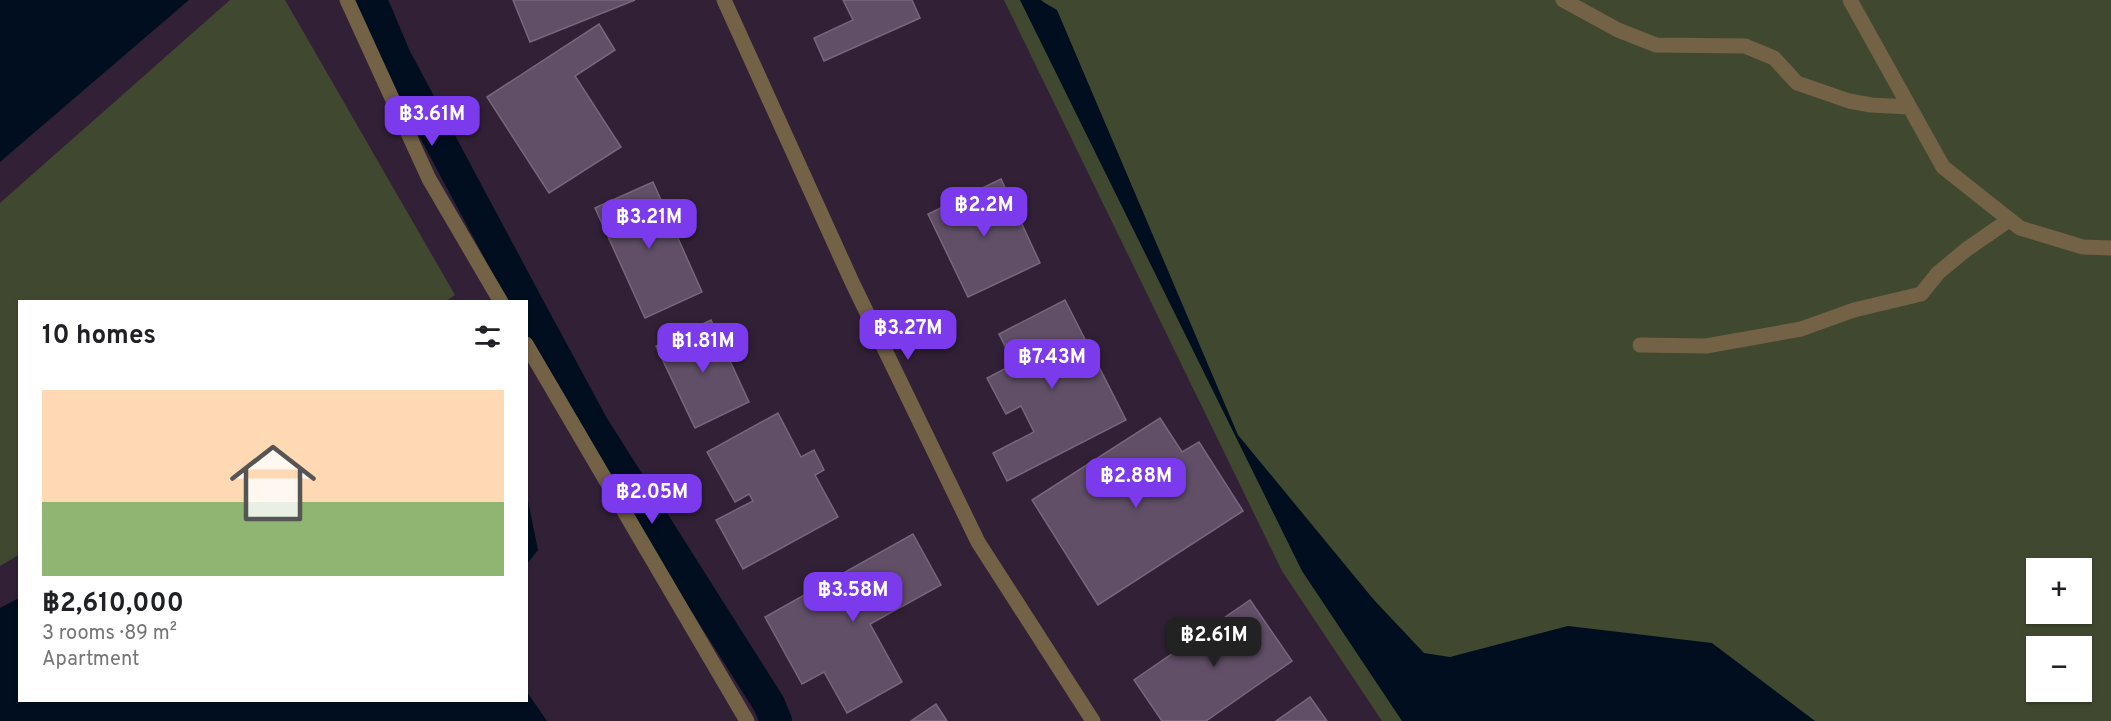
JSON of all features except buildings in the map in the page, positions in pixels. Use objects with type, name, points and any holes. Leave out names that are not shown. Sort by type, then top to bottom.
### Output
[{"type":"street","points":[[347,0],[429,178],[500,300]]},
{"type":"street","points":[[724,0],[852,282],[978,542],[1093,721]]},
{"type":"street","points":[[1563,0],[1618,30],[1656,45],[1745,46],[1774,58],[1797,83],[1849,101],[1909,107]]},
{"type":"street","points":[[1850,0],[1943,166],[2020,228],[2083,247],[2111,248]]},
{"type":"street","points":[[1640,345],[1706,346],[1801,329],[1854,310],[1921,294],[1938,273],[1967,249],[2009,220]]},
{"type":"street","points":[[528,347],[747,721]]},
{"type":"green space","points":[[230,0],[285,0],[455,295],[447,300],[18,300],[18,556],[0,566],[0,203]]},
{"type":"green space","points":[[1004,0],[2111,0],[2111,721],[1382,721],[1282,571]]},
{"type":"water","points":[[0,0],[189,0],[0,162]]},
{"type":"water","points":[[1020,0],[1041,0],[1057,10],[1238,435],[1374,600],[1424,653],[1450,657],[1568,626],[1712,643],[1815,721],[1402,721],[1302,571]]},
{"type":"water","points":[[528,501],[538,550],[528,563]]},
{"type":"water","points":[[18,599],[18,702],[528,702],[528,693],[547,721],[0,721],[0,608]]},
{"type":"waterway","points":[[371,0],[395,57],[525,300]]},
{"type":"waterway","points":[[528,306],[593,426],[769,704],[776,721]]}]
